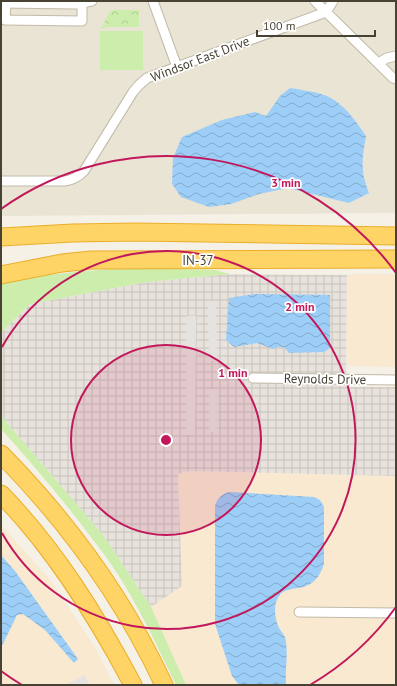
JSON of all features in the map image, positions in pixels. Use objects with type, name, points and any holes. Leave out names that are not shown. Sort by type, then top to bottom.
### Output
[{"type":"highway","points":[[298,234],[362,228],[396,228]]},
{"type":"highway","name":"IN-37","points":[[1,237],[73,233],[135,232],[396,236]]},
{"type":"highway","points":[[340,259],[396,264]]},
{"type":"highway","name":"IN-37","points":[[1,275],[62,263],[91,260],[396,259]]},
{"type":"highway","points":[[1,441],[28,482]]},
{"type":"highway","points":[[1,454],[28,482],[65,525],[103,578],[137,633],[164,685]]},
{"type":"highway","points":[[1,494],[23,518],[57,561],[103,630],[133,685]]},
{"type":"highway","points":[[1,502],[89,608]]},
{"type":"street","points":[[153,1],[177,67]]},
{"type":"street","points":[[315,1],[393,78],[396,79]]},
{"type":"street","points":[[326,12],[332,1]]},
{"type":"street","points":[[87,2],[82,21],[5,20],[3,3],[87,2]]},
{"type":"street","name":"Windsor East Drive","points":[[1,181],[72,180],[84,171],[139,85],[148,78],[326,12]]},
{"type":"street","points":[[378,63],[387,58],[396,56]]},
{"type":"street","name":"Reynolds Drive","points":[[253,378],[396,380]]},
{"type":"street","points":[[299,612],[396,613]]},
{"type":"shaded area","points":[[1,1],[396,1],[396,213],[1,216]]},
{"type":"shaded area","points":[[230,274],[347,275],[346,387],[396,387],[396,476],[189,471],[178,474],[182,586],[151,607],[103,535],[1,416],[1,333],[30,304],[147,282]]},
{"type":"shaded area","points":[[396,274],[396,367],[347,366],[347,275]]},
{"type":"shaded area","points":[[208,301],[216,301],[217,361],[209,361]]},
{"type":"shaded area","points":[[187,316],[196,316],[195,435],[186,435]]},
{"type":"shaded area","points":[[209,389],[218,389],[217,432],[209,432]]},
{"type":"shaded area","points":[[189,471],[396,476],[396,685],[186,685],[151,607],[182,586],[178,474]]},
{"type":"shaded area","points":[[1,525],[51,581],[96,649],[114,685],[1,685]]},
{"type":"shaded area","points":[[84,675],[90,685],[66,685]]},
{"type":"green space","points":[[139,10],[139,27],[106,27],[101,29],[110,11]]},
{"type":"green space","points":[[100,31],[143,31],[143,70],[100,70]]},
{"type":"green space","points":[[132,268],[215,270],[230,274],[147,282],[30,304],[1,333],[1,284],[66,273]]},
{"type":"green space","points":[[1,416],[103,535],[151,607],[186,685],[176,685],[146,623],[111,564],[72,512],[1,429]]},
{"type":"water","points":[[290,88],[313,92],[329,97],[342,106],[357,124],[366,136],[363,171],[369,193],[349,203],[288,188],[259,194],[231,204],[209,207],[181,197],[172,184],[173,158],[182,137],[222,120],[255,112],[266,116],[280,96]]},
{"type":"water","points":[[255,294],[330,295],[330,348],[324,352],[289,353],[284,347],[273,349],[257,343],[234,347],[226,340],[229,298]]},
{"type":"water","points":[[229,492],[314,497],[320,500],[324,507],[324,564],[319,575],[307,586],[287,590],[282,593],[275,605],[276,621],[286,640],[286,685],[239,685],[232,676],[215,624],[215,506],[220,497]]},
{"type":"water","points":[[1,555],[15,571],[78,659],[74,663],[45,630],[23,614],[17,615],[1,648]]}]
